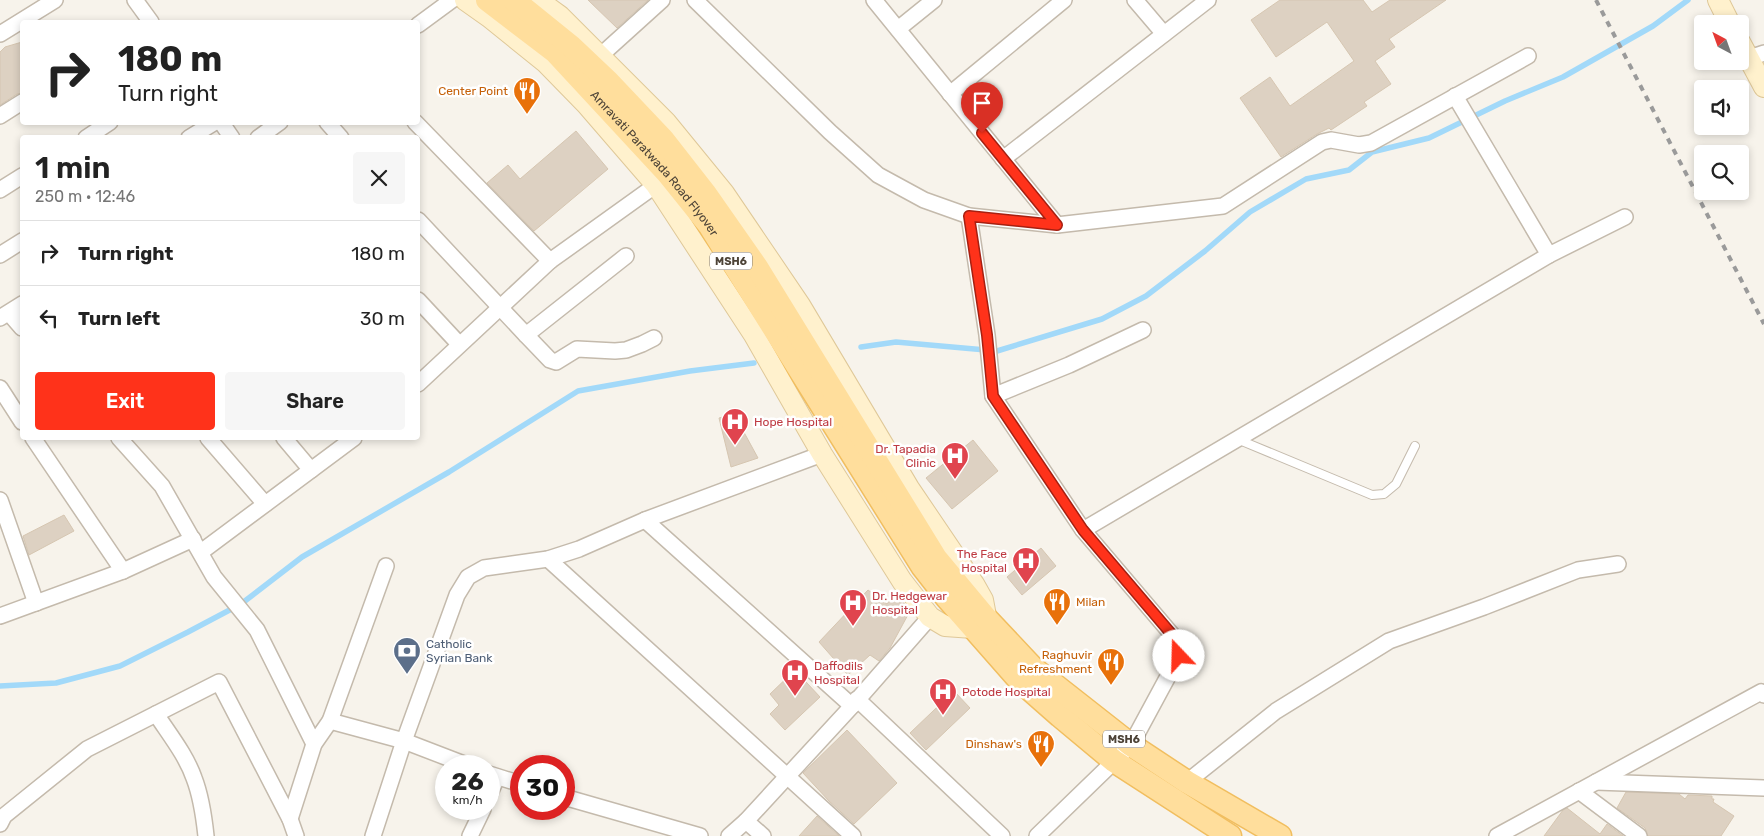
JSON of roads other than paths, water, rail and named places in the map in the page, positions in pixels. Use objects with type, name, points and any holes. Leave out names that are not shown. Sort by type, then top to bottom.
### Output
[{"type":"main road","name":"Amravati Paratwada Road Flyover","points":[[487,0],[555,52],[668,174],[708,225],[929,562],[980,623]]},
{"type":"main road","name":"Amravati Paratwada Road Flyover","points":[[514,0],[570,46],[609,82],[663,139],[706,194],[758,267],[929,562]]},
{"type":"main road","name":"MSH6","points":[[980,623],[1033,668],[1131,745],[1187,782],[1280,836]]},
{"type":"main road","name":"MSH6","points":[[980,623],[1020,681],[1114,761],[1230,836]]},
{"type":"street","points":[[23,20],[55,0]]},
{"type":"street","points":[[135,0],[150,20]]},
{"type":"street","points":[[420,24],[452,0]]},
{"type":"street","points":[[464,0],[489,17],[546,63],[586,104],[656,185],[754,335],[822,454],[902,581],[930,617],[945,626],[980,623],[983,600],[974,584],[909,488],[800,305],[724,193],[666,122],[560,16],[538,0]]},
{"type":"street","points":[[600,56],[662,0]]},
{"type":"street","points":[[695,0],[830,132],[878,175],[924,200],[969,216],[1057,225],[1223,206],[1326,140],[1359,145],[1371,143],[1457,99],[1528,56]]},
{"type":"street","points":[[874,0],[1057,225]]},
{"type":"street","points":[[898,29],[934,0]]},
{"type":"street","points":[[950,94],[1064,0]]},
{"type":"street","points":[[1135,0],[1164,34]]},
{"type":"street","points":[[1003,159],[1208,0]]},
{"type":"street","points":[[1718,0],[1726,15]]},
{"type":"street","points":[[0,34],[20,22]]},
{"type":"street","points":[[1751,51],[1764,87]]},
{"type":"street","points":[[1457,99],[1549,255]]},
{"type":"street","points":[[0,116],[20,103]]},
{"type":"street","points":[[90,135],[106,125]]},
{"type":"street","points":[[195,135],[210,125]]},
{"type":"street","points":[[264,135],[276,125]]},
{"type":"street","points":[[330,125],[338,135]]},
{"type":"street","points":[[418,125],[550,261]]},
{"type":"street","points":[[0,190],[20,177]]},
{"type":"street","points":[[420,377],[550,261],[656,185]]},
{"type":"street","points":[[969,216],[987,335],[992,393],[1083,530],[1174,637],[1179,656],[1131,745],[1036,836]]},
{"type":"street","points":[[1083,530],[1549,255],[1625,217]]},
{"type":"street","points":[[420,222],[552,362],[556,362],[577,349],[626,350],[654,338]]},
{"type":"street","points":[[0,255],[20,242]]},
{"type":"street","points":[[526,335],[626,256]]},
{"type":"street","points":[[420,302],[459,344]]},
{"type":"street","points":[[20,305],[4,316],[20,327]]},
{"type":"street","points":[[992,393],[1069,364],[1143,330]]},
{"type":"street","points":[[0,388],[20,419]]},
{"type":"street","points":[[34,440],[123,571]]},
{"type":"street","points":[[121,440],[162,486],[214,577],[256,630],[314,744]]},
{"type":"street","points":[[210,440],[265,504]]},
{"type":"street","points":[[286,440],[311,470]]},
{"type":"street","points":[[0,616],[197,546],[265,504],[351,440]]},
{"type":"street","points":[[373,836],[404,741],[457,595],[468,577],[484,568],[548,559],[578,549],[645,520],[822,454]]},
{"type":"street","points":[[0,500],[36,603]]},
{"type":"street","points":[[645,520],[1002,836]]},
{"type":"street","points":[[548,559],[853,836]]},
{"type":"street","points":[[1187,782],[1276,711],[1389,641],[1484,607],[1578,570],[1618,564]]},
{"type":"street","points":[[290,819],[314,744],[330,721],[386,566]]},
{"type":"street","points":[[729,836],[746,821],[930,617]]},
{"type":"street","points":[[0,824],[4,816],[87,749],[220,682],[290,819],[296,836]]},
{"type":"street","points":[[1497,836],[1762,692],[1764,695]]},
{"type":"street","points":[[156,714],[194,777],[206,836]]},
{"type":"street","points":[[330,721],[404,741],[440,755]]},
{"type":"street","points":[[1595,782],[1764,788]]},
{"type":"street","points":[[1579,791],[1639,836]]},
{"type":"street","points":[[575,800],[700,836]]},
{"type":"street","points":[[470,836],[478,820]]},
{"type":"street","points":[[746,821],[763,836]]},
{"type":"lane","points":[[1238,439],[1372,495],[1384,494],[1396,484],[1415,446]]},
{"type":"waterway","points":[[861,347],[896,342],[997,351],[1102,319],[1146,296],[1205,251],[1250,212],[1306,179],[1349,170],[1372,152],[1429,138],[1505,101],[1563,77],[1653,26],[1688,0]]},
{"type":"waterway","points":[[0,686],[56,683],[120,666],[188,632],[241,604],[302,557],[449,472],[578,391],[690,371],[754,363]]},
{"type":"railway","points":[[1596,0],[1764,324]]},
{"type":"place","name":"Center Point","points":[[527,115]]},
{"type":"place","name":"Hope Hospital","points":[[735,446]]},
{"type":"place","name":"Dr. Tapadia Clinic","points":[[955,480]]},
{"type":"place","name":"The Face Hospital","points":[[1026,585]]},
{"type":"place","name":"Milan","points":[[1057,626]]},
{"type":"place","name":"Dr. Hedgewar Hospital","points":[[853,627]]},
{"type":"place","name":"Catholic Syrian Bank","points":[[407,675]]},
{"type":"place","name":"Raghuvir Refreshment","points":[[1111,686]]},
{"type":"place","name":"Daffodils Hospital","points":[[795,697]]},
{"type":"place","name":"Potode Hospital","points":[[943,716]]},
{"type":"place","name":"Dinshaw's","points":[[1041,768]]}]
